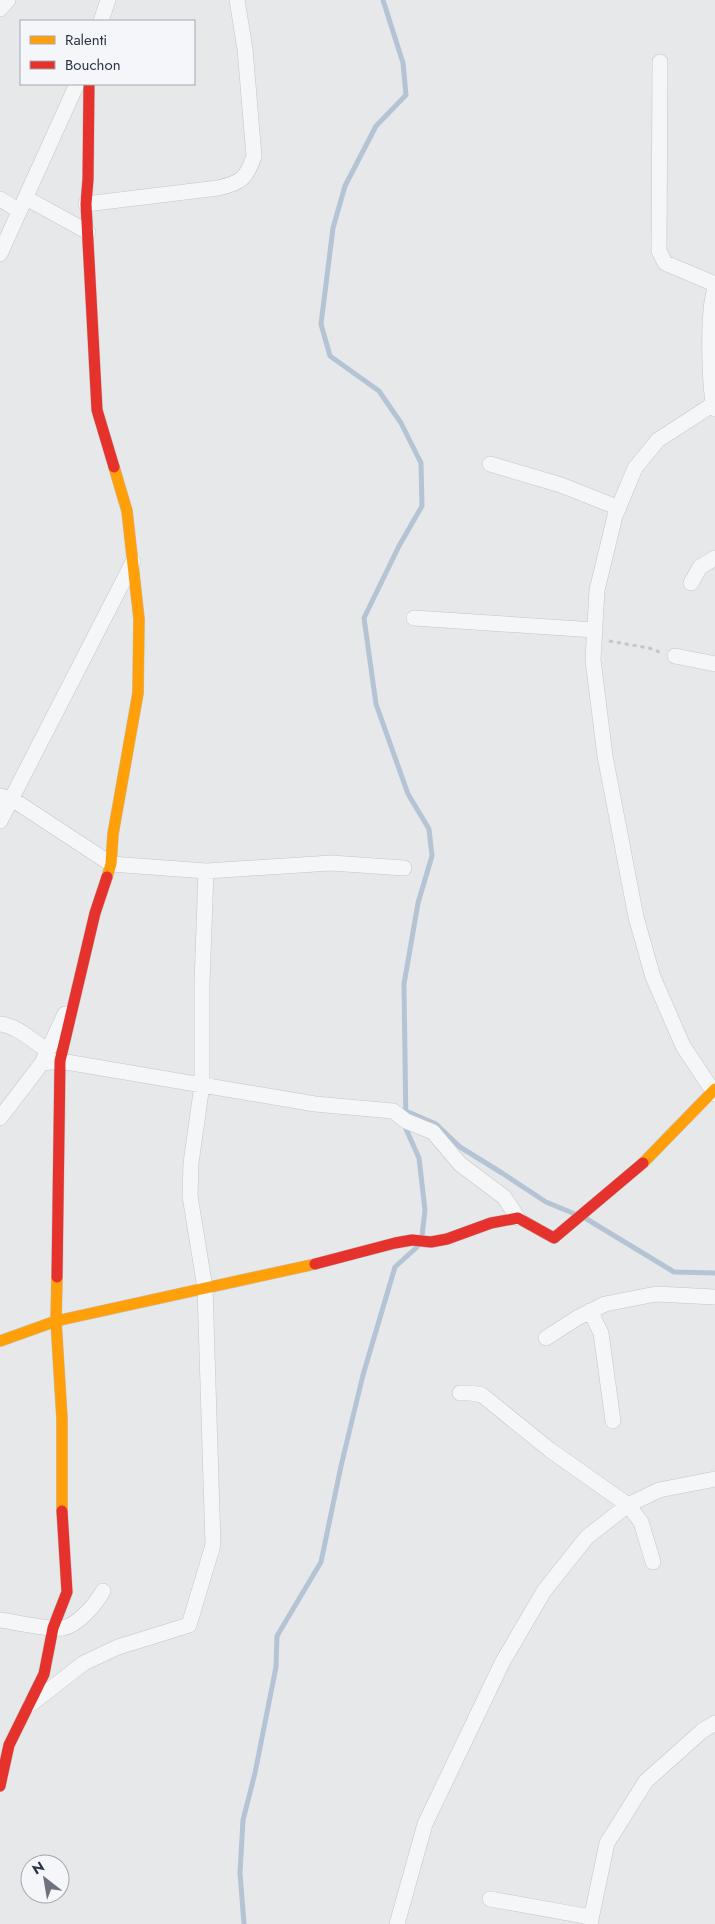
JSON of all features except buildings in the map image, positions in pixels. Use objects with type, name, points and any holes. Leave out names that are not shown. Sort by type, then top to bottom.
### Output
[{"type":"street","points":[[0,9],[8,0]]},
{"type":"street","points":[[101,20],[108,0]]},
{"type":"street","points":[[86,204],[218,188],[232,185],[243,179],[249,172],[254,156],[245,49],[238,0]]},
{"type":"street","points":[[0,1024],[19,1031],[44,1056],[60,1061],[315,1104],[393,1111],[406,1120],[433,1132],[460,1164],[504,1197],[518,1218],[554,1238],[648,1159],[714,1092],[683,1046],[653,977],[636,916],[605,756],[593,660],[597,590],[619,508],[635,468],[658,440],[714,405],[710,310],[715,286],[665,263],[659,251],[660,62]]},
{"type":"street","points":[[0,254],[77,85]]},
{"type":"street","points":[[0,1786],[8,1744],[44,1674],[53,1628],[67,1592],[62,1529],[62,1420],[56,1321],[60,1061],[95,913],[110,864],[113,834],[138,693],[139,619],[128,511],[96,410],[86,204],[89,85]]},
{"type":"street","points":[[0,198],[22,204],[88,232]]},
{"type":"street","points":[[490,464],[561,485],[619,508]]},
{"type":"street","points":[[691,583],[700,567],[715,558]]},
{"type":"street","points":[[0,821],[6,797],[134,562]]},
{"type":"street","points":[[414,618],[595,634]]},
{"type":"street","points":[[674,656],[715,664]]},
{"type":"street","points":[[6,797],[110,864],[206,871],[331,863],[404,868]]},
{"type":"street","points":[[28,1706],[84,1662],[118,1647],[189,1625],[213,1545],[204,1288],[190,1196],[191,1163],[202,1085],[202,983],[206,871]]},
{"type":"street","points":[[0,1118],[44,1056],[78,986]]},
{"type":"street","points":[[0,1340],[56,1321],[344,1258],[395,1242],[412,1240],[432,1242],[447,1239],[491,1223],[518,1218]]},
{"type":"street","points":[[546,1338],[605,1304],[656,1294],[715,1297]]},
{"type":"street","points":[[590,1311],[601,1334],[612,1421]]},
{"type":"street","points":[[460,1393],[471,1392],[482,1395],[550,1450],[628,1505],[641,1522],[653,1562]]},
{"type":"street","points":[[397,1924],[425,1824],[502,1663],[544,1591],[587,1537],[628,1505],[659,1490],[715,1479]]},
{"type":"street","points":[[0,1620],[64,1628],[93,1607],[103,1591]]},
{"type":"street","points":[[490,1899],[590,1920],[607,1844],[646,1781],[702,1731],[715,1723]]},
{"type":"path","points":[[595,634],[674,656]]},
{"type":"waterway","points":[[383,0],[403,63],[406,95],[376,126],[345,186],[333,228],[321,324],[330,356],[379,391],[401,423],[421,463],[422,506],[399,546],[364,618],[376,704],[408,794],[429,829],[432,856],[418,903],[404,984],[406,1129],[419,1158],[425,1210],[422,1236]]},
{"type":"waterway","points":[[406,1111],[436,1124],[460,1147],[546,1202],[575,1214]]},
{"type":"waterway","points":[[585,1218],[674,1272],[715,1273]]},
{"type":"waterway","points":[[244,1924],[240,1873],[243,1820],[255,1773],[276,1667],[277,1636],[321,1562],[341,1466],[363,1375],[395,1267],[417,1247]]},
{"type":"traffic: slow","points":[[107,877],[111,864],[113,834],[138,693],[139,619],[127,511],[114,467]]},
{"type":"traffic: slow","points":[[643,1163],[715,1089]]},
{"type":"traffic: slow","points":[[0,1341],[56,1321],[315,1264]]},
{"type":"traffic: slow","points":[[57,1277],[56,1321],[62,1419],[62,1511]]},
{"type":"traffic: jam","points":[[89,85],[86,204],[97,410],[114,467]]},
{"type":"traffic: jam","points":[[57,1277],[60,1061],[95,913],[107,877]]},
{"type":"traffic: jam","points":[[315,1264],[395,1243],[412,1240],[431,1242],[447,1239],[491,1223],[518,1218],[554,1238],[643,1163]]},
{"type":"traffic: jam","points":[[0,1786],[9,1745],[44,1674],[53,1628],[67,1592],[62,1511]]}]
